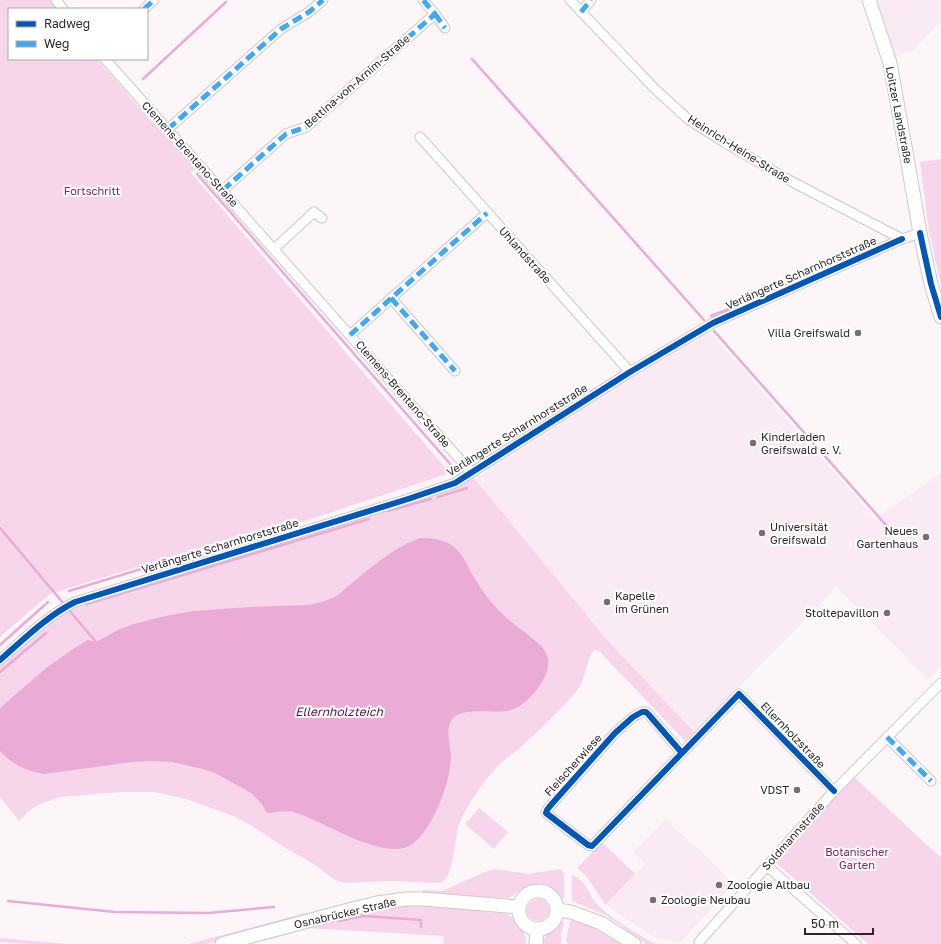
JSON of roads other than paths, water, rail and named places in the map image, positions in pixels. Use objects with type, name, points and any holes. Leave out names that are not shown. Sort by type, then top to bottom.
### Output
[{"type":"main road","name":"Loitzer Landstraße","points":[[869,0],[890,63],[920,233],[938,299],[941,317]]},
{"type":"main road","points":[[537,890],[549,894],[554,899],[557,910],[556,917],[548,926],[537,929],[525,924],[519,913],[518,907],[525,896],[530,892],[537,890]]},
{"type":"main road","name":"Osnabrücker Straße","points":[[222,944],[352,909],[399,900],[423,899],[518,907]]},
{"type":"main road","points":[[557,910],[571,912],[601,922],[634,944]]},
{"type":"main road","points":[[536,944],[537,929]]},
{"type":"street","points":[[56,0],[62,8]]},
{"type":"street","points":[[145,8],[154,0]]},
{"type":"street","points":[[168,129],[281,29],[309,12],[323,0]]},
{"type":"street","points":[[423,0],[446,28]]},
{"type":"street","name":"Heinrich-Heine-Straße","points":[[570,0],[655,89],[688,119],[785,178],[902,239]]},
{"type":"street","points":[[581,12],[591,0]]},
{"type":"street","name":"Bettina-von-Arnim-Straße","points":[[222,190],[286,134],[306,127],[435,14]]},
{"type":"street","name":"Clemens-Brentano-Straße","points":[[106,60],[471,472]]},
{"type":"street","name":"Uhlandstraße","points":[[420,137],[630,372]]},
{"type":"street","points":[[274,249],[314,212],[322,218]]},
{"type":"street","name":"Clemens-Brentano-Straße","points":[[350,335],[487,213]]},
{"type":"street","name":"Verlängerte Scharnhorststraße","points":[[0,660],[37,627],[66,606],[455,483],[630,372],[713,323],[902,239],[920,233]]},
{"type":"street","points":[[391,298],[455,371]]},
{"type":"street","name":"Soldmannstraße","points":[[699,942],[834,791],[941,683]]},
{"type":"street","name":"Fleischerwiese","points":[[682,752],[646,712],[638,713],[616,733],[580,771],[550,806],[546,813],[588,845],[592,846],[739,694]]},
{"type":"street","name":"Ellernholzstraße","points":[[739,694],[834,791]]},
{"type":"street","points":[[887,737],[931,781]]},
{"type":"street","points":[[766,866],[856,944]]},
{"type":"water","name":"Ellernholzteich","points":[[420,538],[442,541],[450,544],[457,550],[490,601],[514,624],[535,641],[546,653],[548,668],[542,682],[533,695],[516,708],[504,711],[478,711],[462,713],[451,721],[448,729],[451,757],[448,780],[438,807],[424,832],[416,841],[407,847],[395,849],[366,843],[291,811],[267,813],[261,803],[251,793],[215,773],[203,769],[172,762],[151,761],[132,762],[45,774],[20,767],[4,756],[0,751],[0,708],[46,668],[88,640],[96,642],[120,629],[134,624],[194,611],[309,605],[325,601],[335,597],[386,556]]},
{"type":"waterway","points":[[143,79],[226,2]]},
{"type":"waterway","points":[[472,59],[704,320]]},
{"type":"waterway","points":[[197,174],[458,473]]},
{"type":"waterway","points":[[811,274],[820,270]]},
{"type":"waterway","points":[[743,303],[803,278]]},
{"type":"waterway","points":[[711,316],[734,307]]},
{"type":"waterway","points":[[714,331],[893,533]]},
{"type":"waterway","points":[[438,497],[467,488]]},
{"type":"waterway","points":[[388,511],[431,499]]},
{"type":"waterway","points":[[87,604],[369,519]]},
{"type":"waterway","points":[[222,546],[289,525]]},
{"type":"waterway","points":[[0,528],[96,642]]},
{"type":"waterway","points":[[69,591],[200,551]]},
{"type":"waterway","points":[[0,645],[48,602]]},
{"type":"waterway","points":[[0,672],[46,633]]},
{"type":"waterway","points":[[8,901],[115,912],[208,913],[274,907]]},
{"type":"waterway","points":[[338,921],[364,916],[421,920],[421,927]]},
{"type":"place","name":"Villa Greifswald","points":[[858,333]]},
{"type":"place","name":"Kinderladen Greifswald e. V.","points":[[753,443]]},
{"type":"place","name":"Universität Greifswald","points":[[762,533]]},
{"type":"place","name":"Neues Gartenhaus","points":[[926,537]]},
{"type":"place","name":"Kapelle im Grünen","points":[[607,602]]},
{"type":"place","name":"Stoltepavillon","points":[[887,613]]},
{"type":"place","name":"VDST","points":[[797,790]]},
{"type":"place","name":"Zoologie Altbau","points":[[719,885]]},
{"type":"place","name":"Zoologie Neubau","points":[[653,900]]},
{"type":"park label","name":"Fortschritt","points":[[92,191]]},
{"type":"park label","name":"Botanischer Garten","points":[[857,858]]}]
